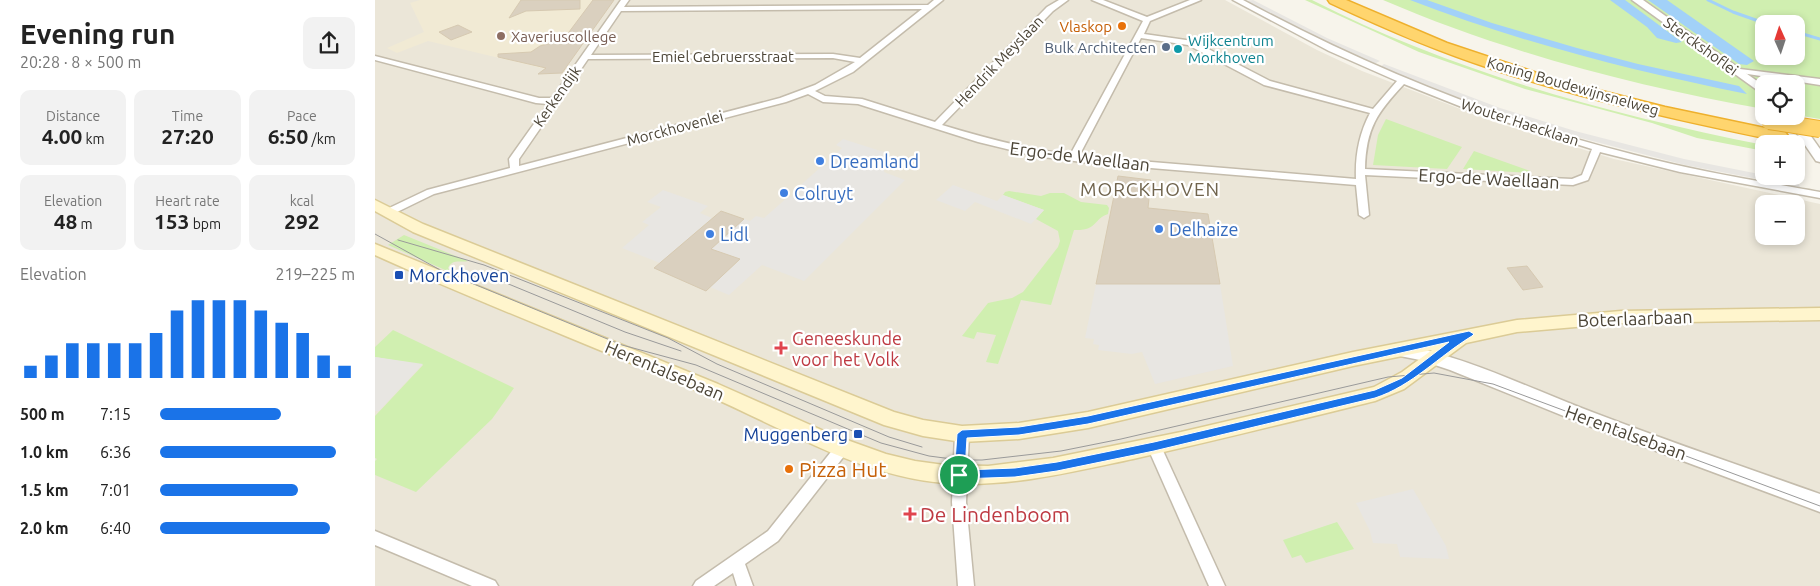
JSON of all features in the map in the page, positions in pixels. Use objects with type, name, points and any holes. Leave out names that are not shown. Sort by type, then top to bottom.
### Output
[{"type":"highway","name":"Koning Boudewijnsnelweg","points":[[1335,0],[1430,42],[1543,80],[1636,106],[1820,143]]},
{"type":"highway","name":"Koning Boudewijnsnelweg","points":[[1364,0],[1438,31],[1525,61],[1666,99],[1769,121],[1820,129]]},
{"type":"main road","name":"Herentalsebaan","points":[[375,205],[387,215],[418,228],[891,419],[916,427],[962,434],[1019,431],[1088,420],[1394,350]]},
{"type":"main road","points":[[375,223],[387,215]]},
{"type":"main road","name":"Herentalsebaan","points":[[375,249],[711,388],[843,447],[900,467],[925,472],[959,475],[1015,472],[1049,468],[1154,446],[1387,390],[1406,380],[1433,358]]},
{"type":"main road","name":"Boterlaarbaan","points":[[1394,350],[1517,326],[1621,317],[1801,316],[1820,314]]},
{"type":"main road","name":"Boterlaarbaan","points":[[1801,316],[1820,319]]},
{"type":"main road","name":"Boterlaarbaan","points":[[1433,358],[1469,334]]},
{"type":"street","name":"Kerkendijk","points":[[515,170],[513,159],[625,0]]},
{"type":"street","name":"Morckhovenlei","points":[[387,215],[408,202],[431,192],[809,91],[839,76],[861,61],[939,0]]},
{"type":"street","name":"Hendrik Meyslaan","points":[[936,126],[1050,9],[1064,0]]},
{"type":"street","points":[[1096,0],[1147,20]]},
{"type":"street","points":[[1073,158],[1147,20],[1197,0]]},
{"type":"street","name":"Wouter Haecklaan","points":[[1237,0],[1322,45],[1403,80],[1481,110],[1597,148],[1694,172],[1820,195]]},
{"type":"street","name":"Sterckshoflei","points":[[1637,0],[1755,82]]},
{"type":"street","points":[[619,9],[930,7]]},
{"type":"street","points":[[1138,35],[1190,43],[1267,83],[1375,112]]},
{"type":"street","name":"Emiel Gebruersstraat","points":[[585,57],[833,56],[861,61]]},
{"type":"street","points":[[375,58],[539,101],[553,101]]},
{"type":"street","points":[[1735,70],[1766,75]]},
{"type":"street","points":[[1364,215],[1359,177],[1365,132],[1375,112],[1386,97],[1403,80]]},
{"type":"street","points":[[1805,80],[1820,82]]},
{"type":"street","name":"Ergo-de Waellaan","points":[[809,91],[823,100],[859,101],[1015,149],[1073,158],[1359,177],[1573,182],[1585,178],[1597,148]]},
{"type":"street","points":[[1797,125],[1820,158]]},
{"type":"street","name":"Herentalsebaan","points":[[1394,350],[1433,358],[1587,418],[1820,503]]},
{"type":"street","points":[[962,434],[959,475],[966,586]]},
{"type":"street","points":[[1154,446],[1217,586]]},
{"type":"street","points":[[701,586],[737,563],[773,536],[843,447]]},
{"type":"street","points":[[375,538],[490,586]]},
{"type":"street","points":[[737,563],[745,586]]},
{"type":"shaded area","points":[[375,0],[1225,0],[1317,50],[1362,71],[1494,122],[1614,159],[1779,195],[1755,195],[1755,245],[1805,245],[1805,201],[1820,204],[1820,586],[375,586]]},
{"type":"shaded area","name":"Xaveriuscollege","points":[[420,0],[614,0],[562,73],[428,41],[397,53],[387,48],[424,32],[410,3]]},
{"type":"shaded area","points":[[1253,0],[1327,38],[1380,61],[1374,64],[1322,41],[1246,1]]},
{"type":"shaded area","points":[[1384,64],[1500,108],[1575,131],[1684,159],[1755,173],[1755,178],[1685,165],[1573,136],[1498,112],[1380,67]]},
{"type":"shaded area","points":[[843,139],[887,153],[884,172],[905,180],[804,281],[762,265],[729,295],[710,287],[740,260],[711,249],[744,219],[750,221],[756,216],[764,218],[788,197],[792,197],[793,192],[822,166],[827,166],[828,161],[842,148],[836,145]]},
{"type":"shaded area","points":[[953,185],[997,201],[1003,195],[1044,210],[1031,224],[975,202],[965,211],[936,200]]},
{"type":"shaded area","points":[[663,190],[708,206],[700,213],[712,218],[660,263],[622,248],[649,225],[642,222],[661,207],[647,202]]},
{"type":"shaded area","points":[[1096,284],[1220,284],[1233,366],[1155,384],[1142,352],[1132,354],[1098,350],[1099,345],[1093,344],[1094,339],[1085,338]]},
{"type":"shaded area","points":[[375,357],[423,364],[379,411],[375,411]]},
{"type":"shaded area","points":[[1413,489],[1446,546],[1449,559],[1400,557],[1397,544],[1373,543],[1370,531],[1356,503]]},
{"type":"green space","points":[[1305,0],[1312,0],[1420,49],[1533,88],[1648,119],[1755,143],[1755,149],[1697,138],[1652,123],[1525,89],[1419,52]]},
{"type":"green space","points":[[1383,0],[1820,0],[1820,119],[1805,116],[1805,75],[1755,75],[1755,107],[1618,78],[1475,36]]},
{"type":"green space","points":[[1386,119],[1462,147],[1447,169],[1373,165],[1378,135]]},
{"type":"green space","points":[[1474,151],[1530,171],[1529,173],[1463,169]]},
{"type":"green space","points":[[1009,191],[1041,196],[1050,193],[1064,193],[1081,202],[1107,205],[1109,208],[1108,214],[1091,227],[1074,230],[1051,305],[1021,300],[998,364],[986,362],[996,335],[977,332],[974,339],[962,336],[988,303],[1012,298],[1023,292],[1058,247],[1060,241],[1058,231],[1036,219],[1044,210],[1003,195]]},
{"type":"green space","points":[[404,235],[468,261],[452,263],[448,268],[452,273],[388,245]]},
{"type":"green space","points":[[393,330],[514,388],[492,419],[416,492],[375,475],[375,461],[377,459],[375,458],[375,416],[423,365],[375,357],[375,347]]},
{"type":"green space","points":[[1337,522],[1354,549],[1306,563],[1301,555],[1292,558],[1283,540]]},
{"type":"water","points":[[1410,0],[1427,0],[1492,23],[1577,48],[1638,64],[1739,86],[1747,94],[1661,76],[1576,54],[1492,29]]},
{"type":"water","points":[[1610,0],[1625,0],[1682,42],[1676,43],[1657,38],[1647,27]]},
{"type":"water","points":[[1648,0],[1667,0],[1754,61],[1747,65],[1739,64]]},
{"type":"building","points":[[521,0],[580,0],[580,9],[526,11],[509,18]]},
{"type":"building","points":[[593,0],[614,0],[562,73],[538,74],[546,68],[498,57],[498,54],[531,52],[540,46],[563,40]]},
{"type":"building","points":[[458,25],[472,32],[451,40],[439,32]]},
{"type":"building","name":"Delhaize","points":[[1118,176],[1151,180],[1148,208],[1208,214],[1220,284],[1096,284]]},
{"type":"building","name":"Lidl","points":[[721,211],[744,219],[711,249],[740,259],[706,291],[654,268]]},
{"type":"building","points":[[1527,266],[1543,287],[1523,290],[1507,268]]},
{"type":"waterway","points":[[1708,0],[1755,20]]},
{"type":"waterway","points":[[1805,35],[1820,39]]},
{"type":"tram line","points":[[375,234],[442,271],[622,345],[696,365],[881,443],[929,456],[960,460],[982,460],[1061,451],[1121,439],[1388,377],[1434,373],[1493,384],[1820,506]]},
{"type":"tram line","points":[[398,240],[484,265],[668,338],[717,364],[889,437],[922,447]]},
{"type":"tram line","points":[[460,270],[483,280]]},
{"type":"tram line","points":[[477,271],[625,332],[681,351]]},
{"type":"place","name":"Vlaskop","points":[[1122,26]]},
{"type":"place","name":"Xaveriuscollege","points":[[501,36]]},
{"type":"place","name":"Bulk Architecten","points":[[1166,47]]},
{"type":"place","name":"Wijkcentrum Morkhoven","points":[[1178,49]]},
{"type":"place","name":"Dreamland","points":[[820,161]]},
{"type":"place","name":"Colruyt","points":[[784,193]]},
{"type":"place","name":"Delhaize","points":[[1159,229]]},
{"type":"place","name":"Lidl","points":[[710,234]]},
{"type":"place","name":"Morckhoven","points":[[399,275]]},
{"type":"place","name":"Geneeskunde voor het Volk","points":[[781,348]]},
{"type":"place","name":"Muggenberg","points":[[858,434]]},
{"type":"place","name":"Pizza Hut","points":[[789,469]]},
{"type":"place","name":"De Lindenboom","points":[[910,514]]},
{"type":"district","name":"MORCKHOVEN","points":[[1150,189]]},
{"type":"route","points":[[1469,334],[1447,347],[1397,386],[1375,394],[1154,446],[1057,466],[1015,472],[959,475],[962,434],[1019,431],[1088,420],[1469,334]]}]
